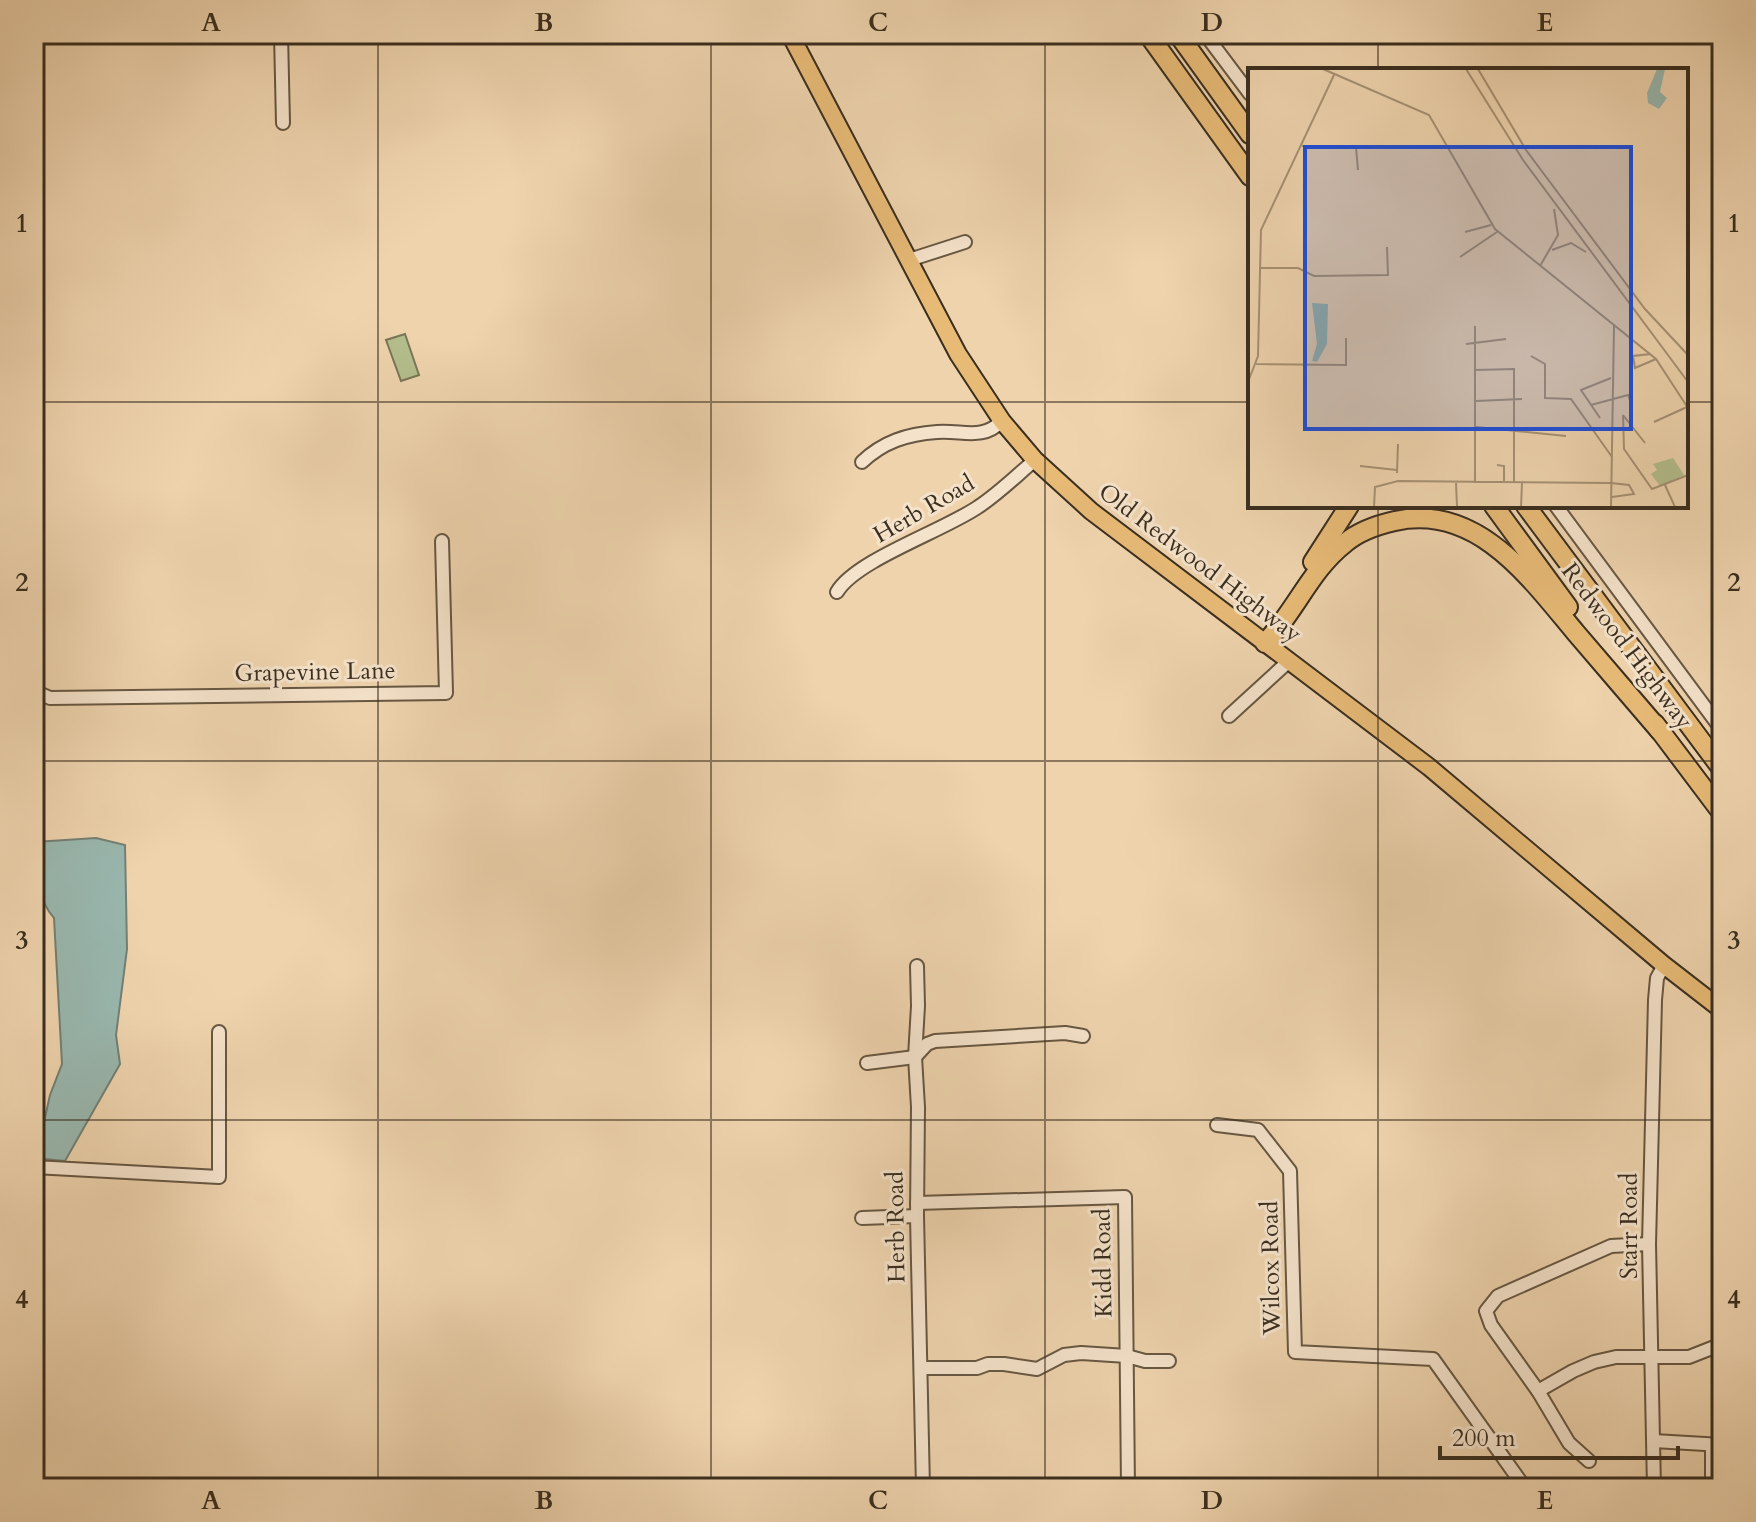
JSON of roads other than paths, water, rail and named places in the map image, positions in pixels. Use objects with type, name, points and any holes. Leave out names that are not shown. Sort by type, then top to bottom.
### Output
[{"type":"highway","points":[[1148,34],[1248,173]]},
{"type":"highway","points":[[1178,34],[1248,131]]},
{"type":"highway","points":[[1221,136],[1248,183]]},
{"type":"highway","points":[[1265,643],[1274,620],[1348,508]]},
{"type":"highway","name":"Redwood Highway","points":[[1495,508],[1722,813]]},
{"type":"highway","name":"Redwood Highway","points":[[1527,508],[1722,769]]},
{"type":"highway","points":[[1265,643],[1281,626],[1325,562],[1345,542],[1381,524],[1436,518],[1469,529],[1508,558],[1660,731]]},
{"type":"main road","name":"Old Redwood Highway","points":[[790,34],[958,354],[1002,421],[1035,460],[1091,511],[1429,767],[1722,1010]]},
{"type":"street","points":[[281,34],[283,123]]},
{"type":"street","points":[[1205,34],[1248,91]]},
{"type":"street","points":[[909,260],[965,242]]},
{"type":"street","points":[[862,462],[876,449],[894,440],[939,431],[980,434],[991,432],[1002,421]]},
{"type":"street","name":"Herb Road","points":[[837,592],[860,569],[927,537],[979,507],[1035,460]]},
{"type":"street","points":[[1557,508],[1722,730]]},
{"type":"street","name":"Grapevine Lane","points":[[34,691],[50,698],[446,693],[442,541]]},
{"type":"street","points":[[1229,716],[1289,661]]},
{"type":"street","name":"Starr Road","points":[[1654,1488],[1649,1244],[1655,1000],[1657,978],[1664,965]]},
{"type":"street","name":"Herb Road","points":[[917,966],[915,1057],[923,1488]]},
{"type":"street","points":[[34,1167],[219,1177],[219,1032]]},
{"type":"street","points":[[867,1063],[915,1057],[927,1044],[935,1041],[1065,1033],[1083,1036]]},
{"type":"street","name":"Wilcox Road","points":[[1217,1125],[1258,1130],[1290,1171],[1295,1352],[1433,1359],[1525,1488]]},
{"type":"street","name":"Kidd Road","points":[[917,1210],[1125,1197],[1128,1488]]},
{"type":"street","points":[[862,1218],[917,1210]]},
{"type":"street","points":[[1589,1461],[1569,1443],[1538,1391],[1491,1325],[1486,1311],[1498,1296],[1611,1246],[1649,1244]]},
{"type":"street","points":[[1538,1391],[1594,1362],[1616,1357],[1689,1357],[1722,1344]]},
{"type":"street","points":[[921,1368],[977,1368],[1004,1364],[1037,1369],[1064,1355],[1127,1356],[1145,1361],[1169,1361]]},
{"type":"street","points":[[1654,1441],[1718,1445],[1712,1488]]},
{"type":"water","points":[[96,838],[125,845],[127,949],[116,1035],[120,1064],[65,1161],[45,1159],[40,1153],[42,1131],[50,1095],[62,1064],[54,918],[40,892],[35,842]]}]
